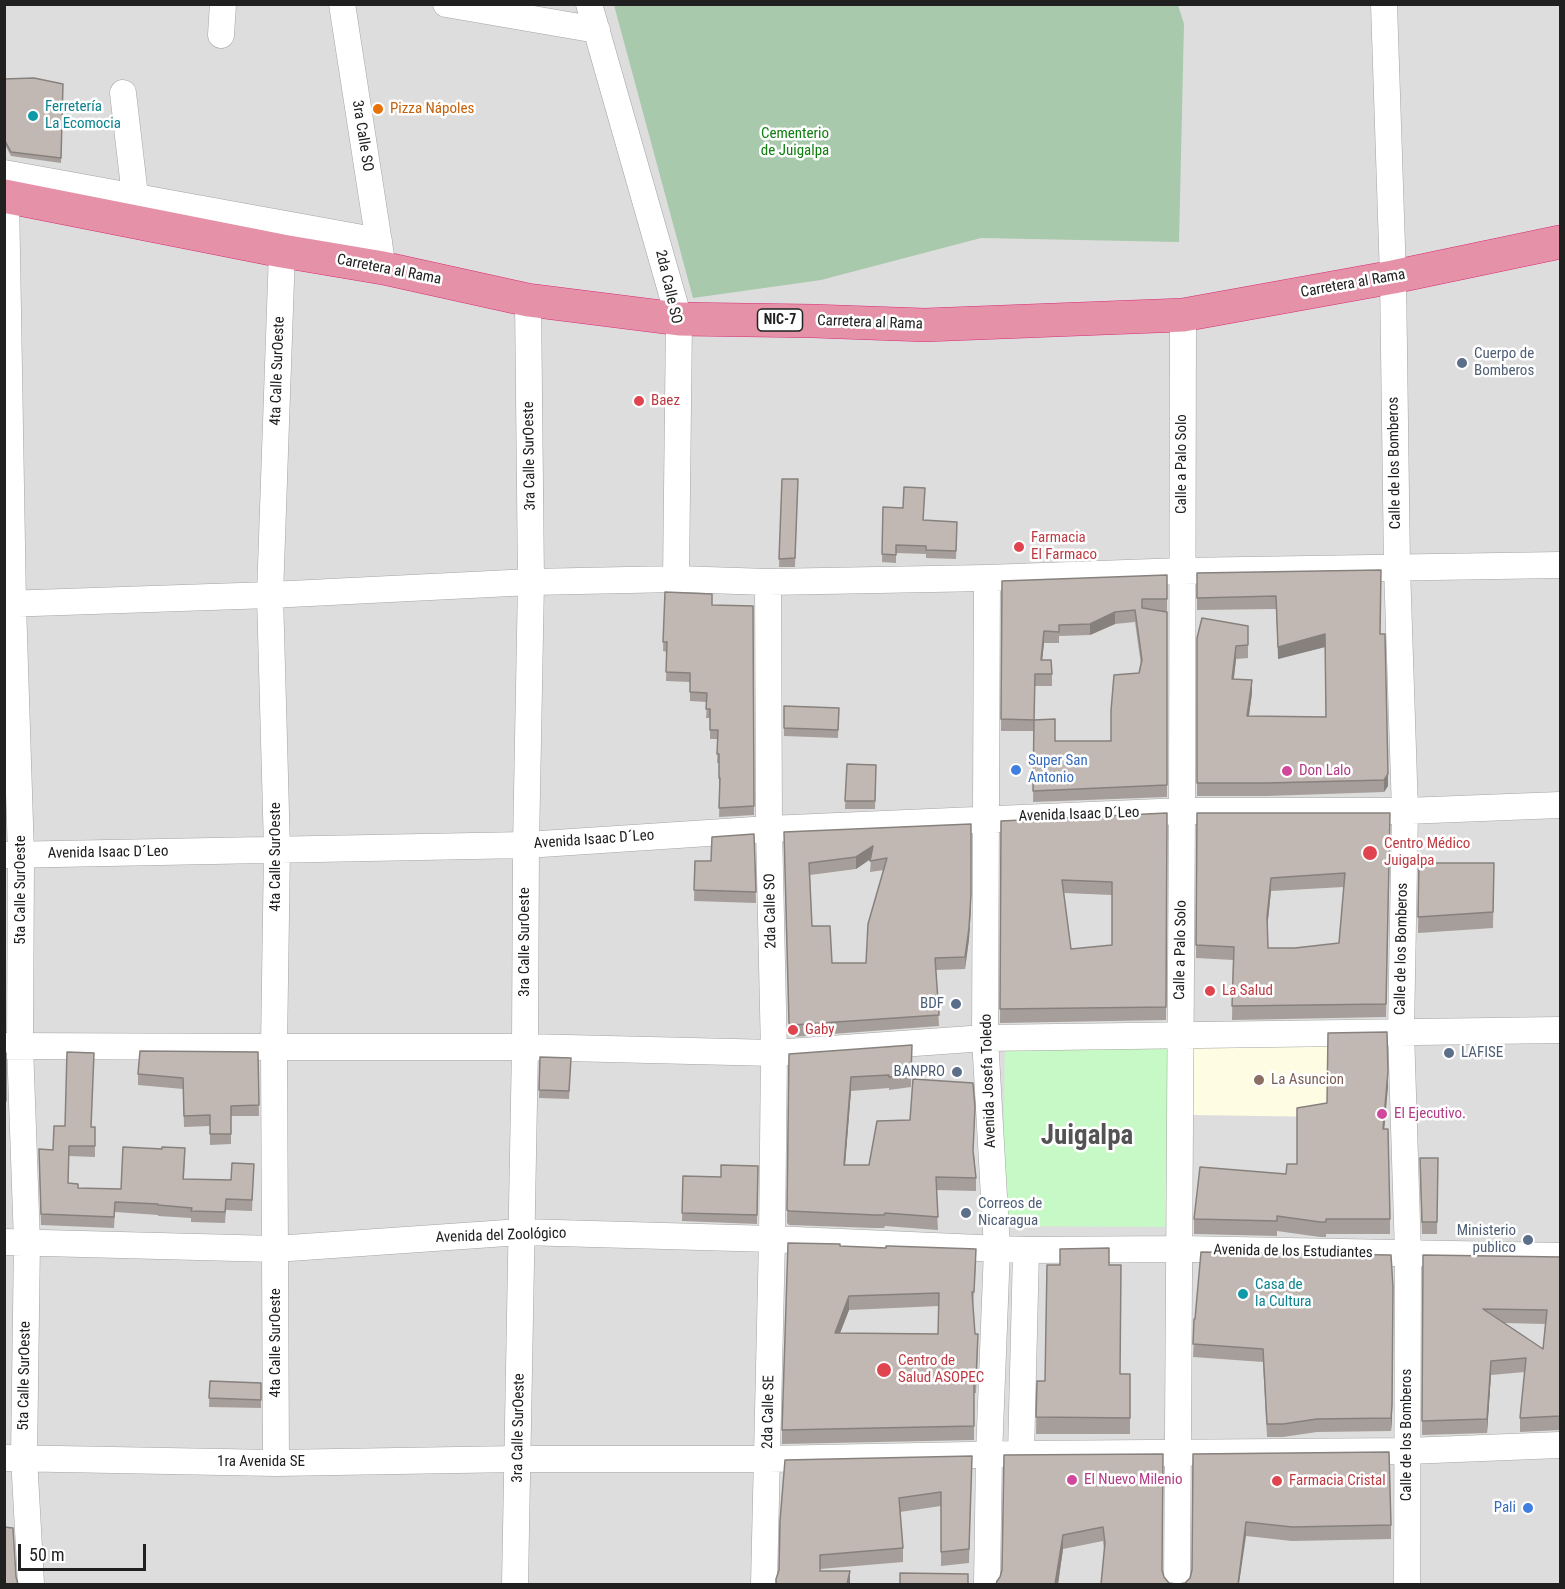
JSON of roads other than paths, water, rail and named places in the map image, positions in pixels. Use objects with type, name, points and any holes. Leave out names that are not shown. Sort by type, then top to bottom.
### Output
[{"type":"highway","name":"Carretera al Rama","points":[[5,188],[137,209],[282,251],[381,254],[528,300],[679,319],[925,325],[1183,315],[1393,277],[1560,242]]},
{"type":"street","points":[[221,35],[223,4]]},
{"type":"street","name":"3ra Calle SO","points":[[342,4],[381,254]]},
{"type":"street","points":[[446,4],[597,30]]},
{"type":"street","name":"2da Calle SO","points":[[589,4],[679,319],[676,579]]},
{"type":"street","name":"Calle de los Bomberos","points":[[1384,4],[1393,277],[1397,567],[1404,811],[1401,1031],[1408,1254],[1407,1584]]},
{"type":"street","points":[[123,93],[137,209],[381,254]]},
{"type":"street","name":"5ta Calle SurOeste","points":[[5,188],[13,855],[12,1045],[16,1242],[14,1458],[31,1584]]},
{"type":"street","name":"4ta Calle SurOeste","points":[[276,1463],[274,1047],[277,849],[270,595],[282,251]]},
{"type":"street","name":"3ra Calle SurOeste","points":[[515,1584],[531,582],[528,300]]},
{"type":"street","name":"Calle a Palo Solo","points":[[1178,1584],[1183,315]]},
{"type":"street","points":[[9,604],[270,595],[531,582],[676,579],[768,582],[987,578],[1182,571],[1560,565]]},
{"type":"street","name":"Avenida Josefa Toledo","points":[[987,578],[985,1038],[997,1249],[989,1455],[987,1584]]},
{"type":"street","name":"2da Calle SO","points":[[768,582],[769,829],[774,1053],[772,1239]]},
{"type":"street","name":"Avenida Isaac D´Leo","points":[[13,855],[526,845],[769,829],[1182,811],[1404,811],[1560,805]]},
{"type":"street","points":[[12,1045],[525,1047],[774,1053],[985,1038],[1560,1030]]},
{"type":"street","name":"Avenida del Zoológico","points":[[16,1242],[275,1249],[521,1232],[772,1239],[1026,1250]]},
{"type":"street","name":"2da Calle SE","points":[[764,1584],[772,1239]]},
{"type":"street","name":"Avenida de los Estudiantes","points":[[1026,1250],[1179,1249],[1560,1256]]},
{"type":"street","points":[[1021,1454],[1026,1250]]},
{"type":"street","name":"1ra Avenida SE","points":[[14,1458],[276,1463],[518,1459],[768,1459],[1178,1452],[1407,1451],[1560,1445]]},
{"type":"place","name":"Pizza Nápoles","points":[[378,109]]},
{"type":"place","name":"Ferretería La Ecomocia","points":[[33,116]]},
{"type":"place","name":"Cuerpo de Bomberos","points":[[1462,363]]},
{"type":"place","name":"Baez","points":[[639,401]]},
{"type":"place","name":"Farmacia El Farmaco","points":[[1019,547]]},
{"type":"place","name":"Super San Antonio","points":[[1016,770]]},
{"type":"place","name":"Don Lalo","points":[[1287,771]]},
{"type":"place","name":"Centro Médico Juigalpa","points":[[1370,853]]},
{"type":"place","name":"La Salud","points":[[1210,991]]},
{"type":"place","name":"BDF","points":[[956,1004]]},
{"type":"place","name":"Gaby","points":[[793,1030]]},
{"type":"place","name":"LAFISE","points":[[1449,1053]]},
{"type":"place","name":"BANPRO","points":[[957,1072]]},
{"type":"place","name":"La Asuncion","points":[[1259,1080]]},
{"type":"place","name":"El Ejecutivo.","points":[[1382,1114]]},
{"type":"place","name":"Correos de Nicaragua","points":[[966,1213]]},
{"type":"place","name":"Ministerio publico","points":[[1528,1240]]},
{"type":"place","name":"Casa de la Cultura","points":[[1243,1294]]},
{"type":"place","name":"Centro de Salud ASOPEC","points":[[884,1370]]},
{"type":"place","name":"El Nuevo Milenio","points":[[1072,1480]]},
{"type":"place","name":"Farmacia Cristal","points":[[1277,1481]]},
{"type":"place","name":"Pali","points":[[1528,1508]]},
{"type":"district","name":"Juigalpa","points":[[1087,1137]]},
{"type":"park label","name":"Cementerio de Juigalpa","points":[[795,142]]}]
